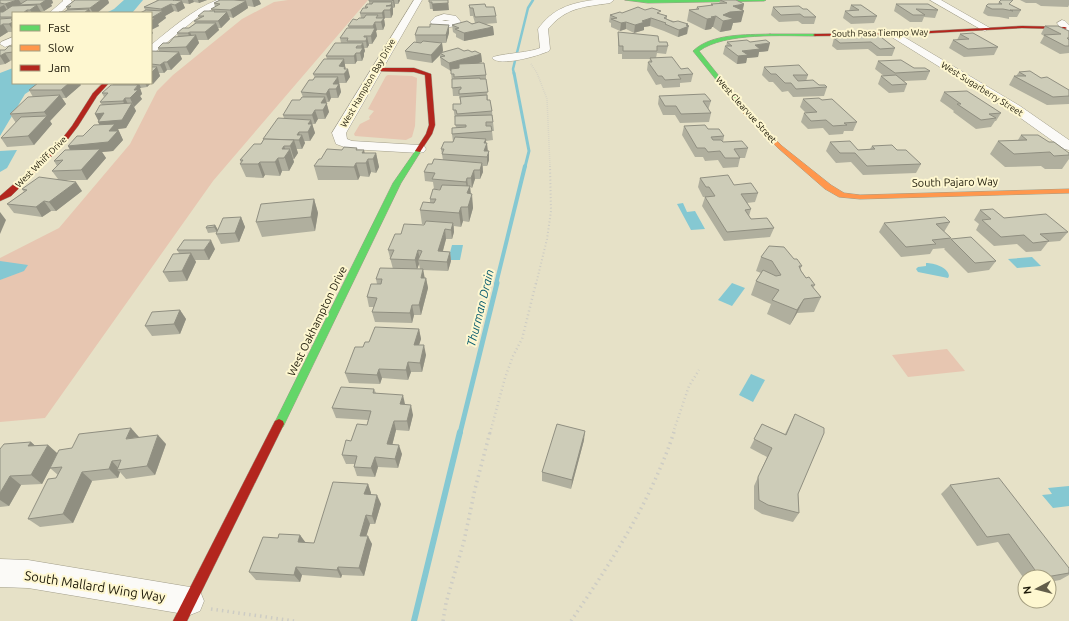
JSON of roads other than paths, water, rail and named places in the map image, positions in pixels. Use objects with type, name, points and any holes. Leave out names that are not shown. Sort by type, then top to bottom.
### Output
[{"type":"street","points":[[55,12],[68,2],[67,0]]},
{"type":"street","points":[[152,49],[195,14],[212,4],[225,0]]},
{"type":"street","name":"West Hampton Bay Drive","points":[[418,0],[339,133],[341,141],[350,145],[418,149]]},
{"type":"street","points":[[496,58],[524,57],[538,53],[545,49],[543,29],[558,12],[577,6],[610,0]]},
{"type":"street","points":[[627,0],[648,2],[764,0]]},
{"type":"street","points":[[934,0],[985,28]]},
{"type":"street","points":[[405,20],[427,21]]},
{"type":"street","name":"South Pasa Tiempo Way","points":[[698,47],[715,40],[779,35],[894,34],[985,28],[1065,27]]},
{"type":"street","name":"West Sugarberry Street","points":[[894,34],[1016,109],[1069,146]]},
{"type":"street","name":"West Clearvue Street","points":[[698,47],[696,51],[698,55],[759,127],[780,147],[828,187],[842,195]]},
{"type":"street","name":"West Oakhampton Drive","points":[[185,611],[329,325],[398,183],[432,125],[428,74],[414,70],[376,70]]},
{"type":"street","name":"West Whiff Drive","points":[[0,199],[8,194],[71,132],[83,108],[95,91],[105,84]]},
{"type":"street","name":"South Pajaro Way","points":[[842,195],[860,197],[1069,191]]},
{"type":"street","name":"South Mallard Wing Way","points":[[0,573],[28,574],[185,611]]},
{"type":"water","points":[[124,0],[143,0],[133,12],[108,12]]},
{"type":"water","points":[[12,68],[12,84],[40,84],[25,94],[0,136],[0,73]]},
{"type":"water","points":[[17,150],[7,168],[0,172],[0,151]]},
{"type":"water","points":[[683,203],[687,212],[695,211],[705,229],[691,230],[677,204]]},
{"type":"water","points":[[452,245],[463,245],[460,260],[448,260]]},
{"type":"water","points":[[1032,257],[1041,266],[1017,268],[1008,259]]},
{"type":"water","points":[[0,261],[28,265],[24,271],[0,280]]},
{"type":"water","points":[[926,263],[937,265],[946,270],[949,276],[948,278],[918,272],[916,269],[918,267],[926,266]]},
{"type":"water","points":[[732,283],[745,288],[732,306],[718,300]]},
{"type":"water","points":[[751,374],[765,380],[753,402],[739,395]]},
{"type":"water","points":[[1069,486],[1069,506],[1053,508],[1042,495],[1052,494],[1048,488]]},
{"type":"waterway","name":"Thurman Drain","points":[[514,74],[513,69],[528,8],[533,0]]},
{"type":"waterway","name":"Thurman Drain","points":[[514,73],[529,151],[525,167]]},
{"type":"waterway","name":"Thurman Drain","points":[[496,284],[525,166]]},
{"type":"waterway","name":"Thurman Drain","points":[[460,433],[497,283]]},
{"type":"waterway","name":"Thurman Drain","points":[[414,621],[460,432]]}]
